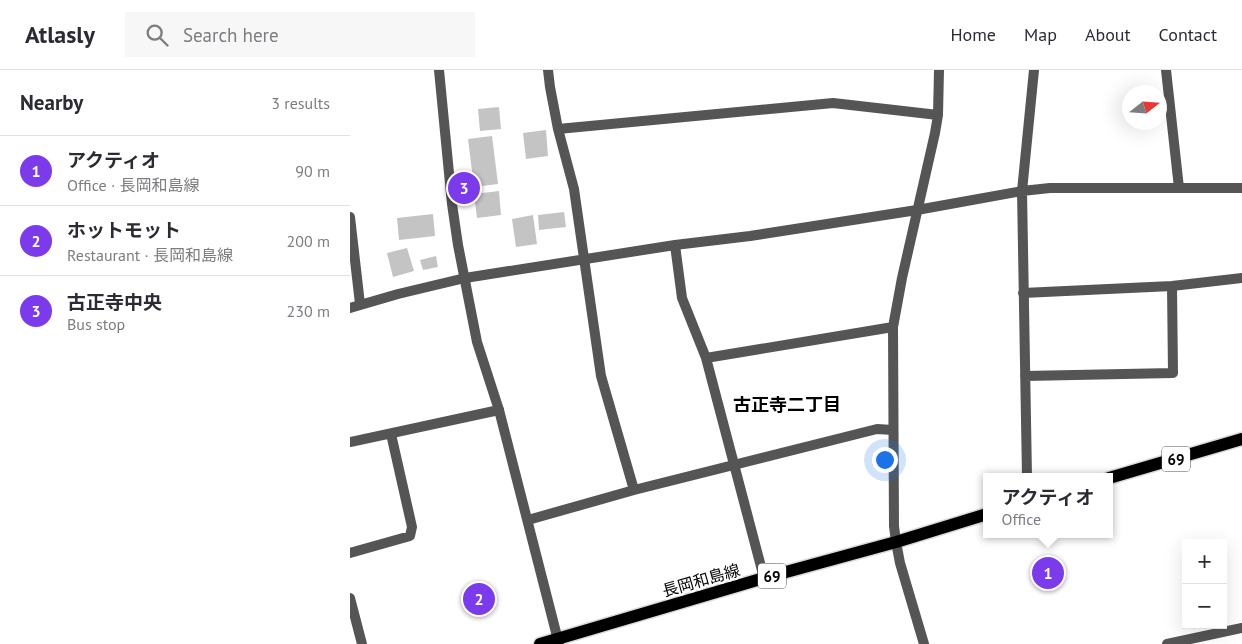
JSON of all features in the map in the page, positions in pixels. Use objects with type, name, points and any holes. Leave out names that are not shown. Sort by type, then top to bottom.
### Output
[{"type":"main road","name":"69","points":[[1113,477],[1242,439]]},
{"type":"main road","name":"長岡和島線","points":[[540,644],[559,642],[764,578],[896,542],[983,515]]},
{"type":"street","points":[[439,70],[452,204],[477,342],[499,410],[559,642]]},
{"type":"street","points":[[548,70],[558,129],[574,189],[601,376],[634,490]]},
{"type":"street","points":[[924,644],[900,563],[894,526],[893,327],[938,115],[939,70]]},
{"type":"street","points":[[1028,473],[1022,191],[1034,70]]},
{"type":"street","points":[[1166,70],[1178,188]]},
{"type":"street","points":[[558,129],[833,104],[938,115]]},
{"type":"street","points":[[350,217],[355,306],[465,278],[917,210],[1022,191],[1050,188],[1242,188]]},
{"type":"street","points":[[675,245],[682,298],[706,358],[764,578]]},
{"type":"street","points":[[1023,293],[1172,286],[1242,278]]},
{"type":"street","points":[[1025,376],[1172,373],[1172,286]]},
{"type":"street","points":[[706,358],[893,327]]},
{"type":"street","points":[[350,442],[499,410]]},
{"type":"street","points":[[528,520],[634,490],[878,429],[893,430]]},
{"type":"street","points":[[350,553],[410,536],[412,527],[391,434]]},
{"type":"street","points":[[350,598],[362,644]]},
{"type":"street","points":[[1167,644],[1242,628]]},
{"type":"building","points":[[499,107],[501,129],[480,131],[478,109]]},
{"type":"building","points":[[546,130],[548,156],[526,159],[523,133]]},
{"type":"building","points":[[492,136],[498,184],[474,187],[468,139]]},
{"type":"building","points":[[499,191],[501,215],[477,218],[474,194]]},
{"type":"building","points":[[564,212],[566,227],[539,230],[538,215]]},
{"type":"building","points":[[433,214],[435,236],[399,240],[397,218]]},
{"type":"building","points":[[533,215],[537,244],[516,247],[512,219]]},
{"type":"building","points":[[407,248],[414,271],[393,277],[387,253]]},
{"type":"building","points":[[436,256],[438,267],[423,270],[420,260]]},
{"type":"place","name":"古正寺中央","points":[[464,188]]},
{"type":"place","name":"アクティオ","points":[[1048,573]]},
{"type":"place","name":"ホットモット","points":[[479,599]]},
{"type":"district","name":"古正寺二丁目","points":[[787,404]]}]
